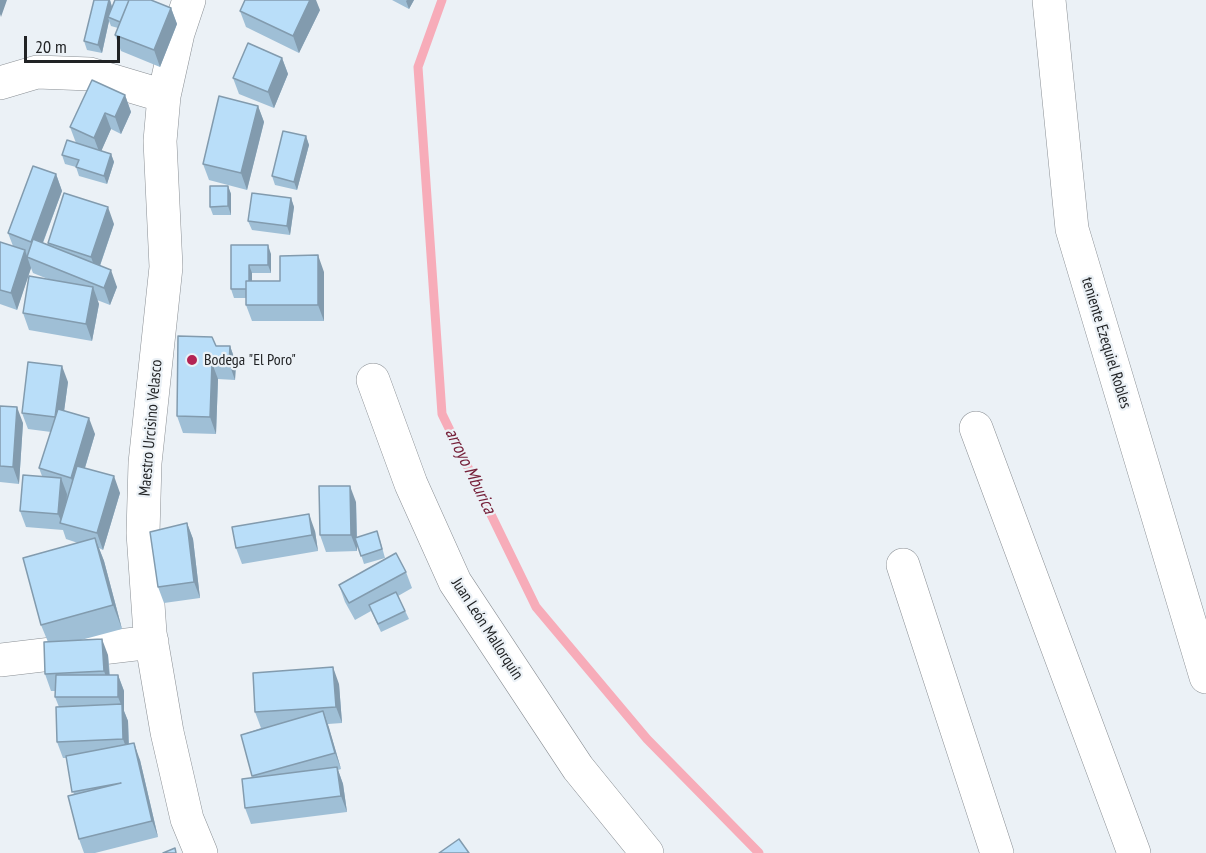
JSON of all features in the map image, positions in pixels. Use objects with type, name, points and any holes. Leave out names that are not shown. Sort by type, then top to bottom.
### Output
[{"type":"street","name":"Maestro Urcisino Velasco","points":[[189,0],[178,33],[164,96],[160,141],[166,267],[146,463],[143,533],[152,642],[167,732],[187,819],[190,850]]},
{"type":"street","name":"teniente Ezequiel Robles","points":[[1049,0],[1072,229],[1206,677]]},
{"type":"street","points":[[0,83],[37,72],[90,74],[164,96]]},
{"type":"street","name":"Juan León Mallorquín","points":[[373,380],[411,484],[455,582],[578,768],[647,853]]},
{"type":"street","points":[[976,428],[1134,853]]},
{"type":"street","points":[[903,565],[997,853]]},
{"type":"street","points":[[0,660],[152,642]]},
{"type":"building","points":[[94,0],[109,0],[98,45],[84,41]]},
{"type":"building","points":[[115,0],[129,0],[120,22],[108,17]]},
{"type":"building","points":[[129,0],[151,0],[171,8],[154,50],[115,35]]},
{"type":"building","points":[[245,0],[310,0],[293,36],[240,11]]},
{"type":"building","points":[[248,43],[282,58],[268,92],[233,78]]},
{"type":"building","points":[[92,80],[125,95],[115,117],[105,113],[94,138],[70,127]]},
{"type":"building","points":[[219,96],[258,106],[241,173],[203,164]]},
{"type":"building","points":[[283,131],[306,136],[294,182],[272,176]]},
{"type":"building","points":[[67,140],[111,154],[104,176],[76,167],[79,160],[62,155]]},
{"type":"building","points":[[33,166],[56,174],[31,242],[8,233]]},
{"type":"building","points":[[210,186],[228,186],[228,206],[210,207]]},
{"type":"building","points":[[64,193],[108,207],[91,257],[48,243]]},
{"type":"building","points":[[252,193],[291,198],[287,226],[248,221]]},
{"type":"building","points":[[33,239],[111,270],[104,288],[27,257]]},
{"type":"building","points":[[0,242],[25,250],[11,293],[0,290]]},
{"type":"building","points":[[231,245],[268,245],[268,265],[249,265],[249,281],[246,281],[246,289],[231,289]]},
{"type":"building","points":[[318,255],[318,305],[246,305],[246,281],[280,281],[280,256]]},
{"type":"building","points":[[29,276],[93,287],[86,324],[23,313]]},
{"type":"building","points":[[178,336],[212,337],[216,346],[230,346],[229,363],[212,363],[210,417],[177,416]]},
{"type":"building","points":[[28,362],[62,366],[55,417],[22,413]]},
{"type":"building","points":[[0,406],[17,407],[13,467],[0,466]]},
{"type":"building","points":[[58,409],[89,418],[71,478],[39,468]]},
{"type":"building","points":[[77,466],[114,476],[97,533],[60,523]]},
{"type":"building","points":[[23,475],[61,478],[58,514],[20,511]]},
{"type":"building","points":[[319,486],[350,486],[351,535],[320,535]]},
{"type":"building","points":[[309,514],[312,535],[236,548],[232,527]]},
{"type":"building","points":[[187,523],[194,582],[158,587],[150,532]]},
{"type":"building","points":[[377,531],[382,549],[361,556],[355,538]]},
{"type":"building","points":[[95,538],[113,605],[41,625],[23,558]]},
{"type":"building","points":[[396,553],[406,572],[349,603],[339,585]]},
{"type":"building","points":[[396,592],[405,611],[378,624],[369,605]]},
{"type":"building","points":[[102,639],[104,671],[45,674],[44,642]]},
{"type":"building","points":[[333,667],[336,707],[255,712],[253,673]]},
{"type":"building","points":[[56,675],[118,675],[118,697],[55,697]]},
{"type":"building","points":[[122,704],[123,739],[57,742],[56,707]]},
{"type":"building","points":[[323,711],[335,753],[252,776],[241,735]]},
{"type":"building","points":[[134,743],[152,821],[79,839],[68,796],[121,783],[72,792],[66,756]]},
{"type":"building","points":[[337,767],[341,796],[245,808],[242,779]]},
{"type":"building","points":[[459,839],[469,853],[439,853]]},
{"type":"building","points":[[175,848],[176,853],[163,853]]},
{"type":"waterway","name":"arroyo Mburica","points":[[442,0],[418,67],[442,414],[536,607],[647,739],[759,853]]},
{"type":"place","name":"Bodega \"El Poro\"","points":[[192,360]]}]
